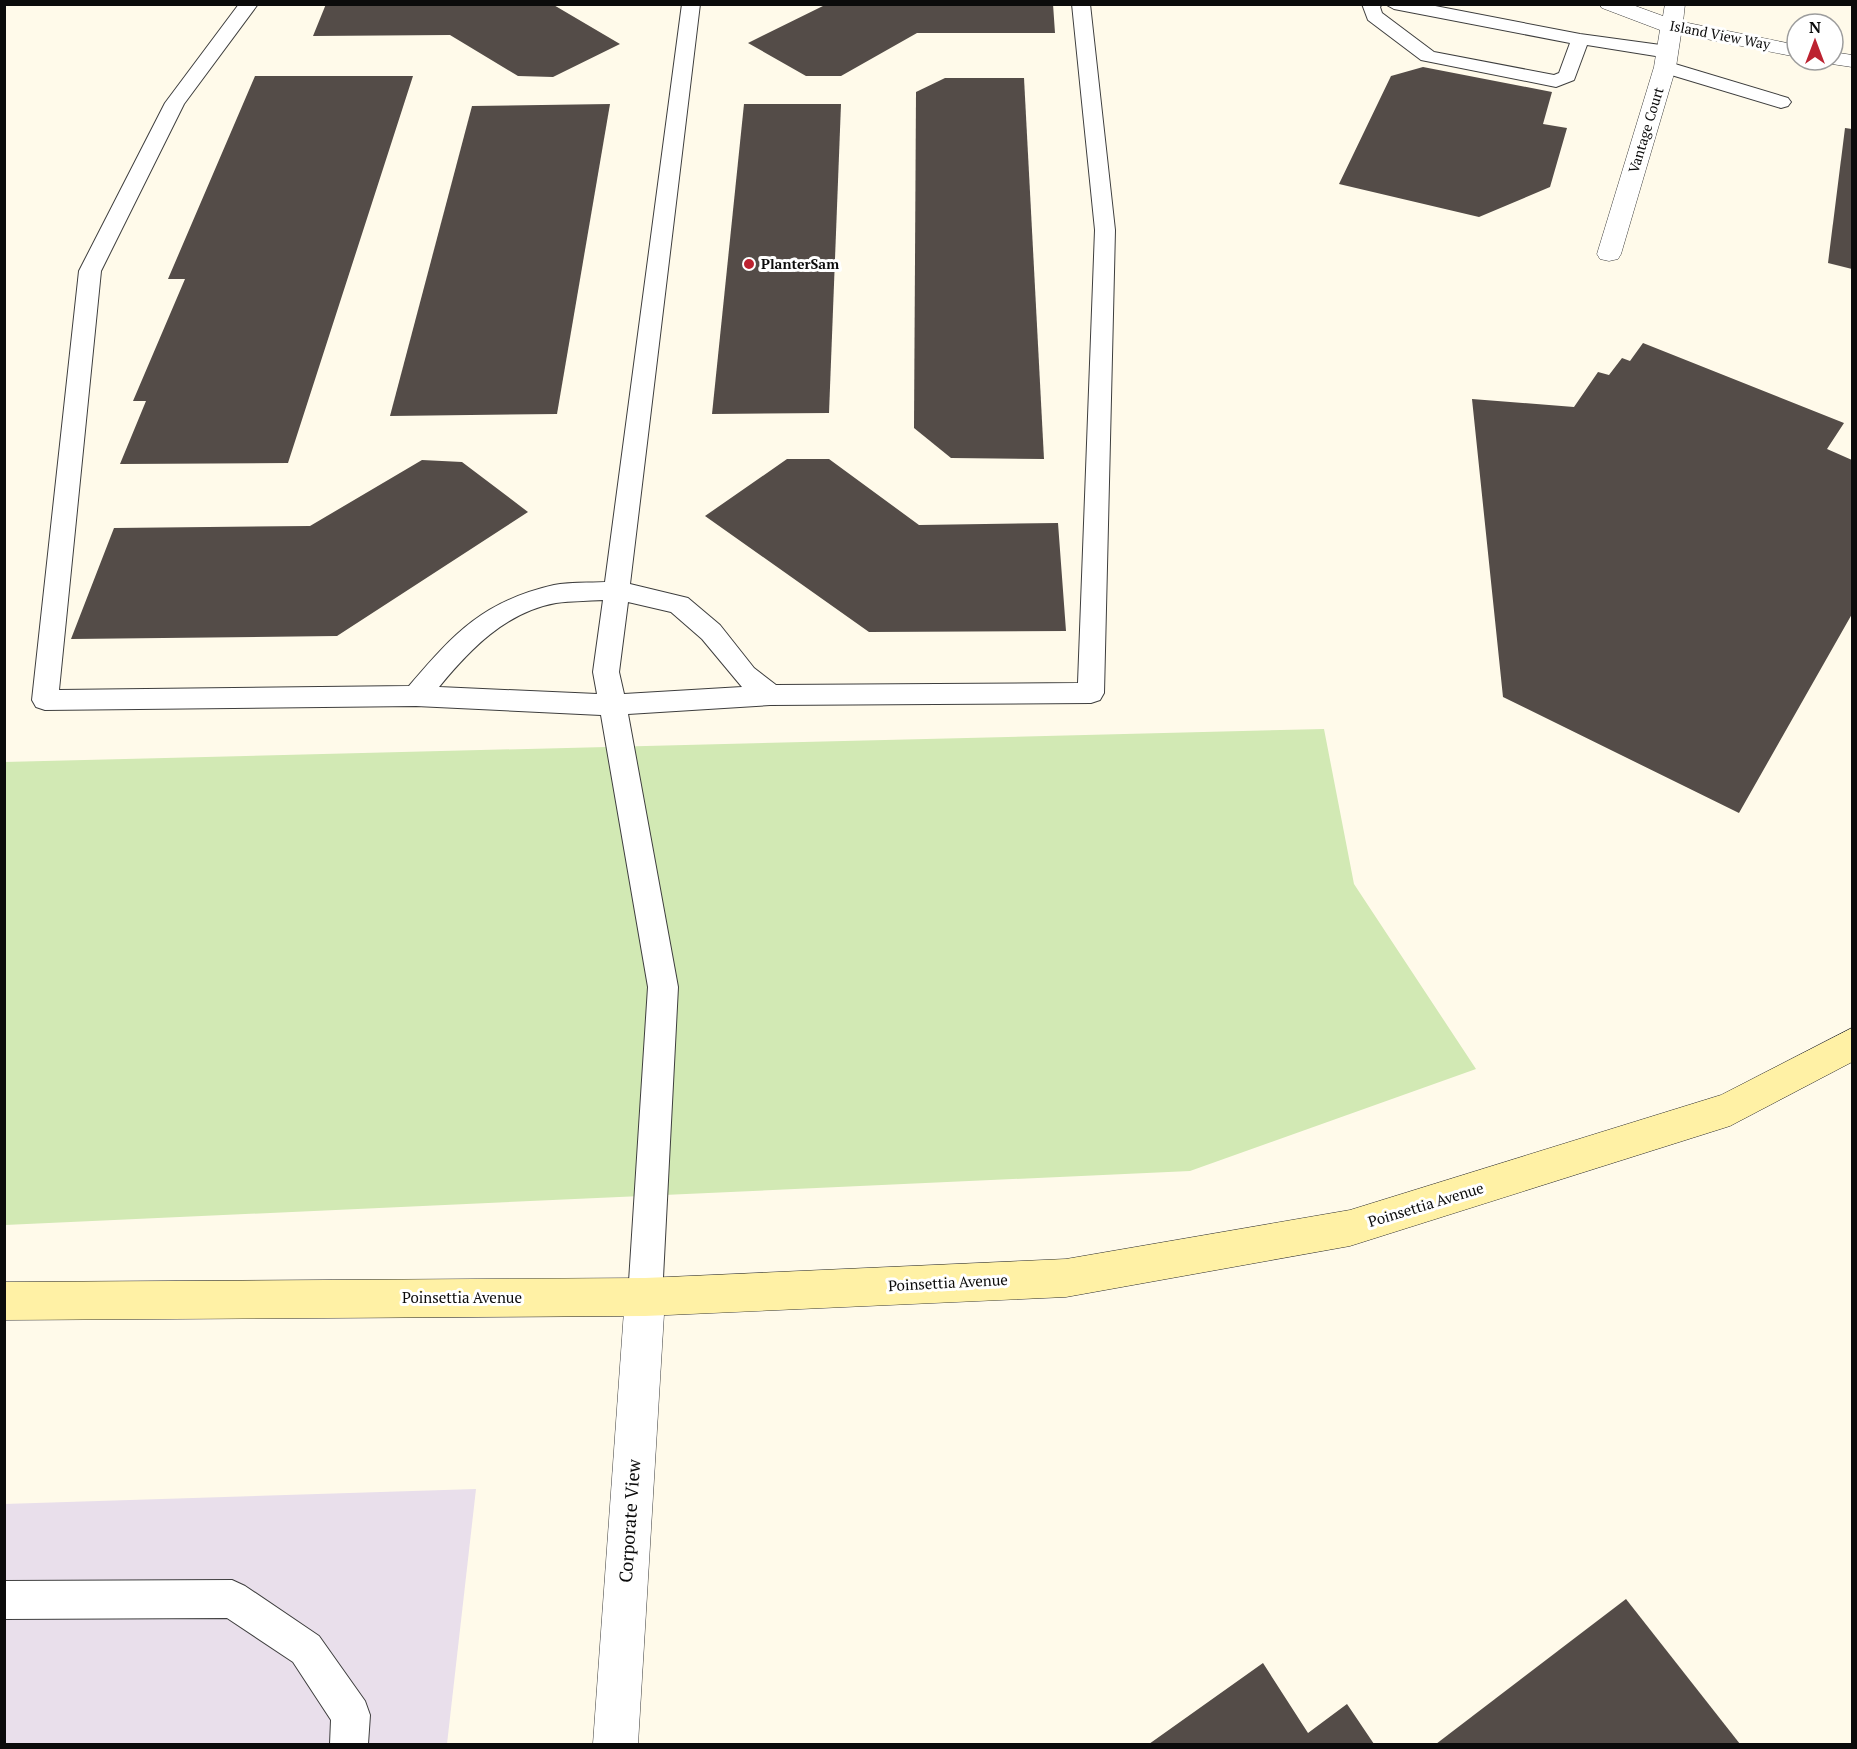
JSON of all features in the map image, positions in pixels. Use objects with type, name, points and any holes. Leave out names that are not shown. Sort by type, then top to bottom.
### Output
[{"type":"main road","name":"Poinsettia Avenue","points":[[4,1300],[645,1297],[1066,1278],[1350,1228],[1730,1109],[1852,1044]]},
{"type":"street","name":"Island View Way","points":[[1609,4],[1670,26],[1785,49]]},
{"type":"street","name":"Vantage Court","points":[[1609,254],[1666,59],[1675,4]]},
{"type":"street","name":"Corporate View","points":[[615,1744],[645,1297]]},
{"type":"lane","points":[[249,4],[175,103],[90,271],[45,700],[416,696],[612,705],[770,695],[1090,693],[1105,230],[1081,4]]},
{"type":"lane","points":[[1374,4],[1370,6],[1374,16],[1428,56],[1556,81],[1567,76],[1580,39]]},
{"type":"lane","points":[[1394,4],[1580,39],[1666,59],[1780,102]]},
{"type":"lane","points":[[645,1297],[663,987],[628,780],[606,672],[690,8]]},
{"type":"lane","points":[[416,696],[451,654],[484,624],[511,609],[556,594],[616,590],[680,605],[711,632],[746,675],[770,695]]},
{"type":"lane","points":[[4,1600],[232,1599],[306,1648],[351,1715],[349,1744]]},
{"type":"shaded area","points":[[476,1489],[447,1744],[5,1744],[4,1504]]},
{"type":"green space","points":[[1324,729],[1354,884],[1476,1069],[1190,1171],[5,1225],[4,762]]},
{"type":"building","points":[[326,4],[552,4],[620,44],[553,77],[518,76],[450,35],[313,36]]},
{"type":"building","points":[[827,4],[1053,4],[1055,33],[917,33],[841,76],[806,76],[748,43]]},
{"type":"building","points":[[1423,67],[1552,92],[1543,124],[1567,128],[1550,187],[1479,217],[1339,184],[1391,76]]},
{"type":"building","points":[[255,76],[413,76],[288,463],[120,464],[146,401],[133,401],[185,279],[168,279]]},
{"type":"building","points":[[945,78],[1024,78],[1044,459],[951,458],[914,428],[916,92]]},
{"type":"building","points":[[610,104],[557,414],[390,416],[472,106]]},
{"type":"building","points":[[744,104],[841,104],[829,413],[712,414]]},
{"type":"building","points":[[1845,128],[1852,129],[1852,269],[1828,263]]},
{"type":"building","points":[[1643,343],[1844,423],[1827,449],[1852,460],[1852,614],[1739,813],[1503,697],[1472,399],[1574,407],[1598,372],[1609,375],[1622,358],[1630,361]]},
{"type":"building","points":[[787,459],[829,459],[919,525],[1058,523],[1066,631],[869,632],[705,516]]},
{"type":"building","points":[[422,460],[462,462],[528,512],[337,636],[71,639],[114,528],[310,526]]},
{"type":"building","points":[[1626,1599],[1740,1744],[1436,1744]]},
{"type":"building","points":[[1263,1663],[1308,1733],[1347,1704],[1374,1744],[1149,1744]]},
{"type":"place","name":"PlanterSam","points":[[749,264]]}]
